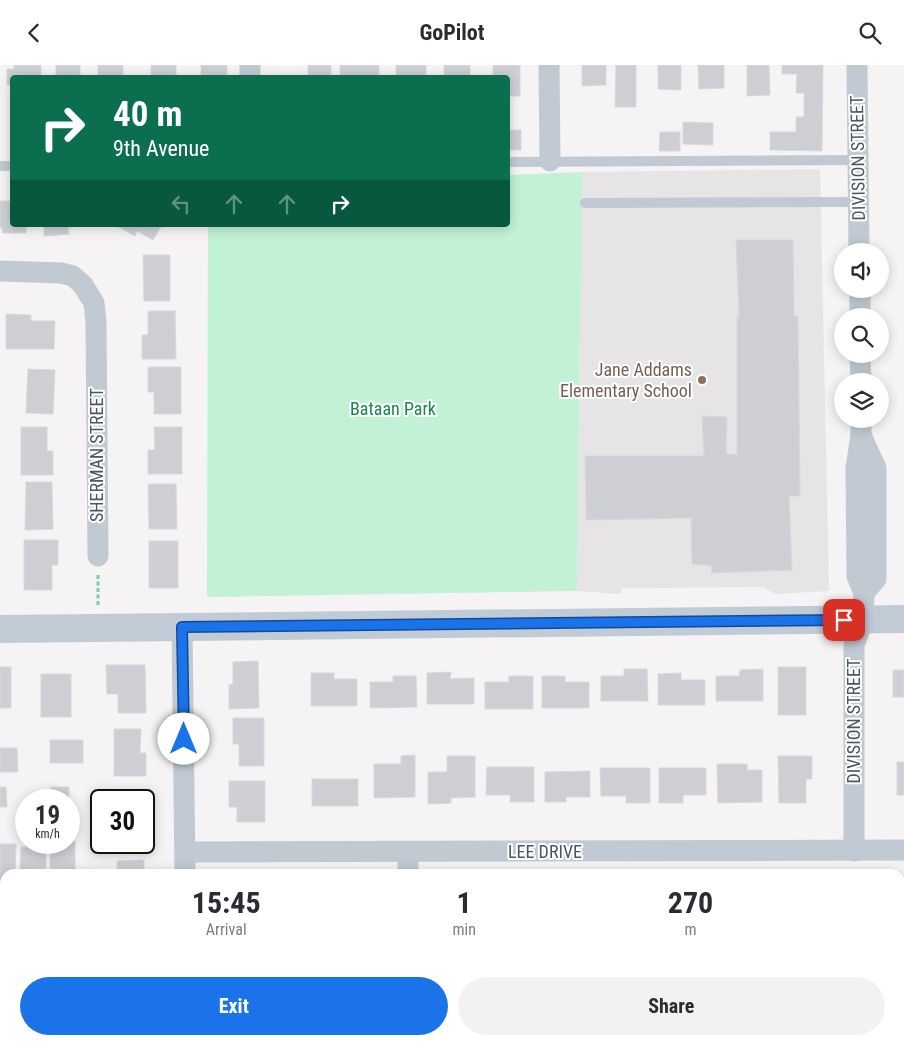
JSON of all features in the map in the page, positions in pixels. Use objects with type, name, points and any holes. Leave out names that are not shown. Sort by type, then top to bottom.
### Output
[{"type":"street","points":[[549,65],[550,161]]},
{"type":"street","name":"DIVISION STREET","points":[[857,65],[859,243]]},
{"type":"street","name":"SHERMAN STREET","points":[[0,271],[61,273],[73,276],[82,285],[94,303],[96,322],[98,556]]},
{"type":"street","points":[[861,428],[856,468],[857,576],[864,607]]},
{"type":"street","points":[[0,629],[182,627],[864,607],[904,619]]},
{"type":"street","name":"DIVISION STREET","points":[[854,851],[854,645],[864,607]]},
{"type":"street","points":[[182,627],[185,869]]},
{"type":"street","name":"LEE DRIVE","points":[[185,852],[904,850]]},
{"type":"street","points":[[408,852],[408,869]]},
{"type":"lane","points":[[510,162],[858,160]]},
{"type":"lane","points":[[585,203],[859,202]]},
{"type":"path","points":[[98,556],[98,627]]},
{"type":"shaded area","name":"Jane Addams Elementary School","points":[[820,169],[829,591],[775,594],[763,587],[622,588],[621,594],[577,591],[582,172]]},
{"type":"green space","name":"Bataan Park","points":[[582,172],[577,591],[207,597],[208,227],[510,227],[510,175]]},
{"type":"building","points":[[14,65],[41,65],[41,75],[10,75],[10,85],[7,85],[7,69],[14,69]]},
{"type":"building","points":[[56,65],[80,65],[80,75],[56,75]]},
{"type":"building","points":[[98,65],[123,65],[123,75],[98,75]]},
{"type":"building","points":[[151,65],[176,65],[176,75],[151,75]]},
{"type":"building","points":[[201,65],[227,65],[227,75],[201,75]]},
{"type":"building","points":[[308,65],[331,65],[331,75],[308,75]]},
{"type":"building","points":[[340,65],[379,65],[379,75],[340,75]]},
{"type":"building","points":[[396,65],[426,65],[426,75],[396,75]]},
{"type":"building","points":[[444,65],[470,65],[470,75],[444,75]]},
{"type":"building","points":[[493,65],[520,65],[520,96],[510,96],[510,75],[493,75]]},
{"type":"building","points":[[582,65],[606,65],[606,85],[582,86]]},
{"type":"building","points":[[616,65],[636,65],[636,107],[615,107]]},
{"type":"building","points":[[658,65],[681,65],[681,90],[658,89]]},
{"type":"building","points":[[698,65],[724,65],[724,88],[699,89]]},
{"type":"building","points":[[747,65],[769,65],[770,95],[747,96]]},
{"type":"building","points":[[782,65],[823,65],[822,151],[770,150],[770,132],[796,132],[796,117],[804,117],[804,93],[796,93],[797,74],[782,74]]},
{"type":"building","points":[[683,122],[713,123],[713,145],[683,144]]},
{"type":"building","points":[[510,130],[521,130],[521,150],[510,150]]},
{"type":"building","points":[[660,132],[680,132],[680,151],[659,151]]},
{"type":"building","points":[[0,201],[10,201],[10,227],[26,227],[26,233],[2,233],[2,228],[0,228]]},
{"type":"building","points":[[44,227],[68,227],[69,234],[44,236]]},
{"type":"building","points":[[119,227],[161,227],[153,240],[137,231],[135,236]]},
{"type":"building","points":[[736,240],[793,240],[794,316],[798,316],[800,496],[789,496],[792,570],[711,573],[712,566],[692,564],[691,518],[586,520],[585,456],[704,456],[702,416],[727,417],[726,454],[737,455],[737,317],[739,317]]},
{"type":"building","points":[[143,255],[170,255],[170,301],[144,301]]},
{"type":"building","points":[[148,311],[175,311],[176,359],[142,359],[142,335],[148,335]]},
{"type":"building","points":[[6,314],[31,315],[31,321],[55,321],[54,349],[6,349]]},
{"type":"building","points":[[148,367],[181,367],[181,414],[154,414],[154,392],[148,392]]},
{"type":"building","points":[[28,369],[55,370],[53,414],[26,413]]},
{"type":"building","points":[[21,427],[47,427],[47,451],[53,451],[53,475],[21,475]]},
{"type":"building","points":[[154,427],[182,427],[182,474],[148,474],[148,450],[155,450]]},
{"type":"building","points":[[26,482],[52,482],[53,529],[25,530]]},
{"type":"building","points":[[148,484],[176,484],[177,529],[149,529]]},
{"type":"building","points":[[24,540],[58,540],[58,565],[52,565],[52,590],[24,590]]},
{"type":"building","points":[[149,541],[178,541],[178,588],[149,588]]},
{"type":"building","points":[[258,661],[259,708],[229,709],[229,685],[233,684],[233,662]]},
{"type":"building","points":[[106,665],[145,665],[146,713],[118,713],[118,694],[107,694]]},
{"type":"building","points":[[0,667],[11,667],[11,708],[0,708]]},
{"type":"building","points":[[778,667],[806,667],[806,715],[778,715]]},
{"type":"building","points":[[624,669],[647,669],[648,701],[601,701],[601,676],[624,676]]},
{"type":"building","points":[[763,669],[763,701],[716,701],[716,676],[739,676],[740,670]]},
{"type":"building","points":[[893,670],[904,670],[904,697],[893,697]]},
{"type":"building","points":[[451,672],[450,679],[474,678],[474,704],[427,704],[427,673]]},
{"type":"building","points":[[311,673],[334,673],[334,679],[357,679],[357,706],[311,706]]},
{"type":"building","points":[[681,673],[681,680],[705,680],[705,705],[658,705],[658,674]]},
{"type":"building","points":[[41,674],[71,674],[71,717],[41,717]]},
{"type":"building","points":[[393,676],[416,676],[417,707],[370,708],[370,682],[393,682]]},
{"type":"building","points":[[509,676],[533,676],[533,709],[485,709],[485,682],[509,682]]},
{"type":"building","points":[[542,676],[565,676],[565,682],[589,682],[589,708],[542,708]]},
{"type":"building","points":[[233,718],[264,718],[264,766],[239,766],[239,744],[233,744]]},
{"type":"building","points":[[114,729],[141,729],[140,753],[146,753],[146,776],[114,776]]},
{"type":"building","points":[[50,740],[83,740],[83,763],[50,763]]},
{"type":"building","points":[[0,748],[17,748],[18,772],[0,772]]},
{"type":"building","points":[[415,755],[415,797],[374,798],[374,764],[401,764],[401,756]]},
{"type":"building","points":[[447,756],[475,756],[475,797],[451,798],[451,803],[428,804],[428,772],[447,772]]},
{"type":"building","points":[[778,756],[812,756],[812,779],[806,779],[806,803],[779,803]]},
{"type":"building","points":[[897,762],[904,762],[904,795],[897,795]]},
{"type":"building","points":[[717,764],[747,764],[747,770],[762,770],[762,802],[718,803]]},
{"type":"building","points":[[487,767],[534,767],[534,802],[510,802],[510,795],[486,795]]},
{"type":"building","points":[[600,768],[650,768],[650,803],[626,803],[626,796],[601,796]]},
{"type":"building","points":[[659,768],[706,768],[706,795],[683,795],[683,803],[659,803]]},
{"type":"building","points":[[590,771],[590,797],[566,797],[566,802],[545,802],[545,772]]},
{"type":"building","points":[[312,779],[358,779],[358,806],[312,806]]},
{"type":"building","points":[[229,781],[265,781],[265,822],[237,822],[237,807],[229,807]]},
{"type":"building","points":[[0,787],[6,787],[7,807],[0,807]]},
{"type":"building","points":[[51,787],[69,787],[69,789],[51,789]]},
{"type":"building","points":[[0,844],[15,844],[15,869],[0,869]]},
{"type":"building","points":[[21,854],[46,854],[46,869],[20,869]]},
{"type":"building","points":[[50,854],[75,854],[75,869],[50,869]]},
{"type":"building","points":[[144,860],[144,869],[117,869],[117,861]]},
{"type":"place","name":"Jane Addams Elementary School","points":[[702,380]]},
{"type":"route","points":[[184,739],[182,627],[844,620]]}]
